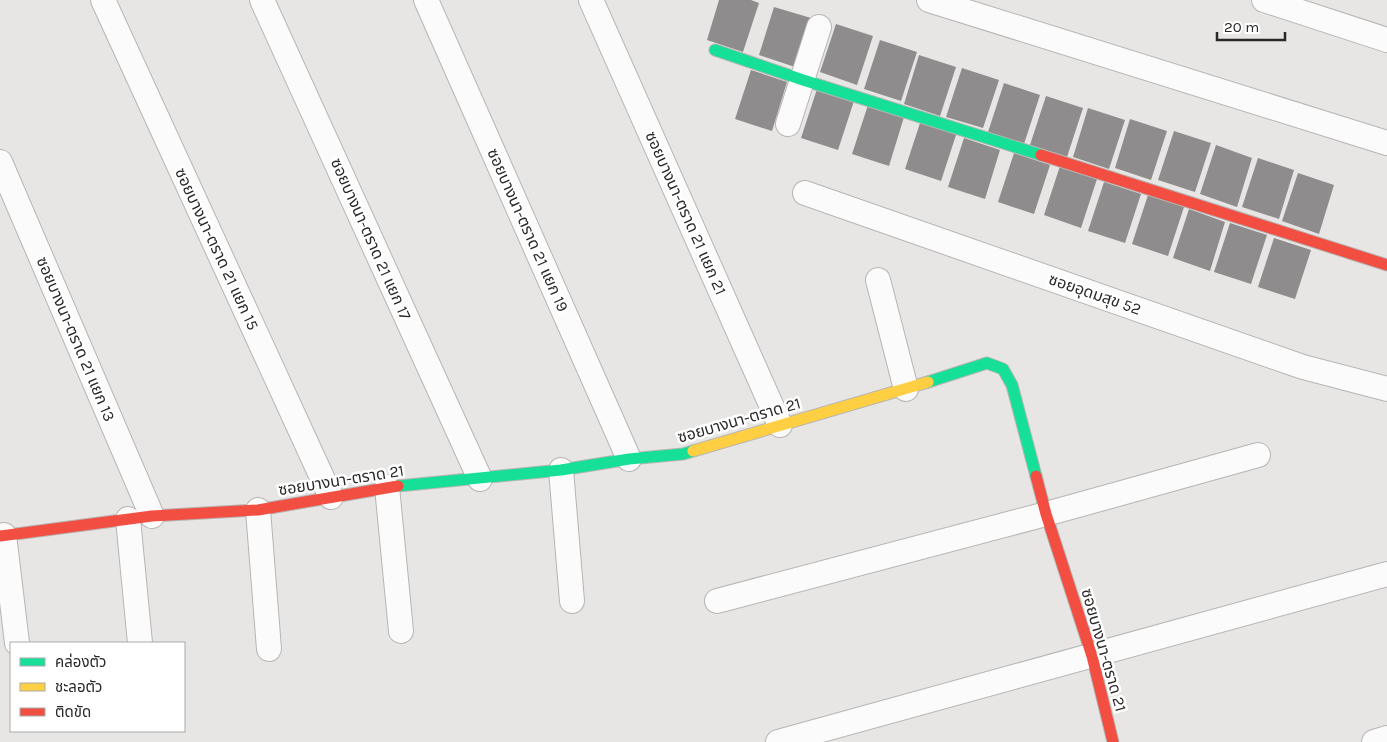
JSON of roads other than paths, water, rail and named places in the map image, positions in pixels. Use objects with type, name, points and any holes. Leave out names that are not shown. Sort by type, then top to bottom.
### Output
[{"type":"street","name":"ซอยบางนา-ตราด 21 แยก 15","points":[[103,0],[331,497]]},
{"type":"street","name":"ซอยบางนา-ตราด 21 แยก 17","points":[[262,0],[480,479]]},
{"type":"street","name":"ซอยบางนา-ตราด 21 แยก 19","points":[[426,0],[630,459]]},
{"type":"street","name":"ซอยบางนา-ตราด 21 แยก 21","points":[[591,0],[780,425]]},
{"type":"street","points":[[929,0],[1387,144]]},
{"type":"street","points":[[1264,0],[1288,4],[1387,40]]},
{"type":"street","points":[[788,124],[819,27]]},
{"type":"street","points":[[715,50],[803,80],[1387,265]]},
{"type":"street","name":"ซอยบางนา-ตราด 21 แยก 13","points":[[0,162],[152,516]]},
{"type":"street","name":"ซอยอุดมสุข 52","points":[[805,193],[1303,367],[1387,389]]},
{"type":"street","points":[[878,280],[906,389]]},
{"type":"street","name":"ซอยบางนา-ตราด 21","points":[[2,536],[152,516],[258,510],[387,487],[561,470],[630,459],[683,454],[906,389],[987,363],[1003,369],[1012,385],[1046,514],[1092,656],[1113,742]]},
{"type":"street","points":[[717,602],[1258,455]]},
{"type":"street","points":[[561,470],[572,601]]},
{"type":"street","points":[[387,487],[402,631]]},
{"type":"street","points":[[258,510],[269,649]]},
{"type":"street","points":[[128,519],[140,642]]},
{"type":"street","points":[[2,536],[17,642]]},
{"type":"street","points":[[778,742],[1387,574]]},
{"type":"street","points":[[1374,742],[1387,738]]}]
